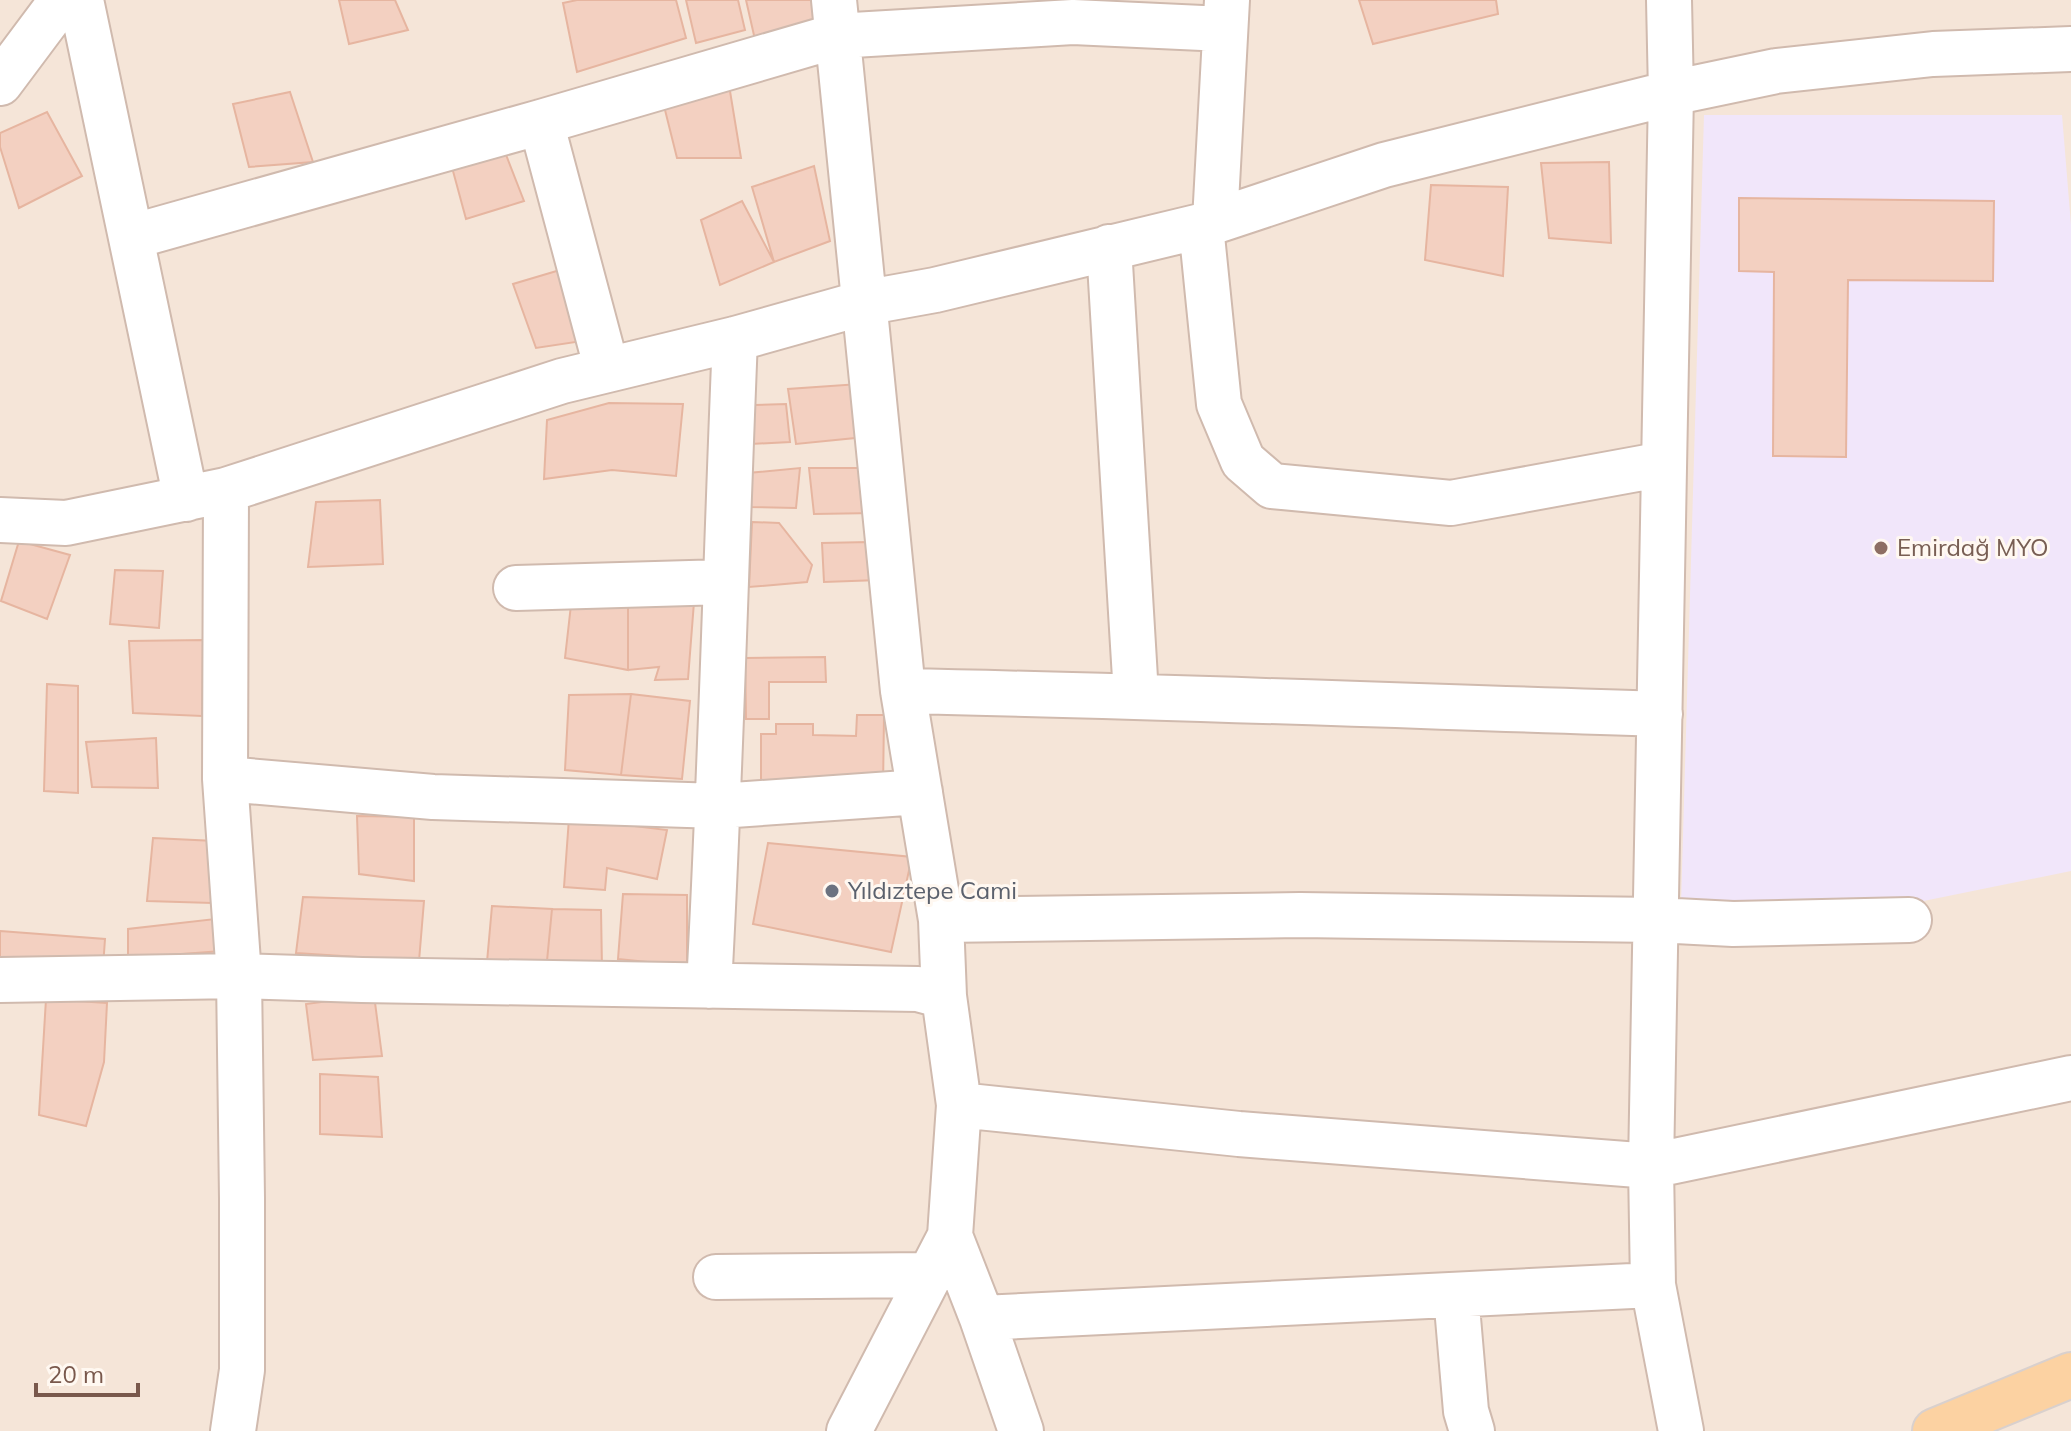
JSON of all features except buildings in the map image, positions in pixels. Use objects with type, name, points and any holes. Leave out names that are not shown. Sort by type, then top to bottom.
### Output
[{"type":"main road","points":[[1935,1431],[2071,1375]]},
{"type":"street","points":[[0,83],[62,0]]},
{"type":"street","points":[[81,0],[131,237],[206,494],[239,976],[242,1370],[233,1431]]},
{"type":"street","points":[[1669,0],[1671,93],[1651,1166],[1653,1285],[1681,1431]]},
{"type":"street","points":[[131,237],[541,122],[835,18],[1073,22],[1226,14],[1208,224],[1219,404],[1243,461],[1272,486],[1451,503],[1664,464]]},
{"type":"street","points":[[835,18],[903,691],[941,920],[944,996],[959,1105],[950,1236],[849,1431]]},
{"type":"street","points":[[0,520],[66,523],[206,494],[562,381],[735,339],[863,303],[935,290],[1208,224],[1384,165],[1671,93],[1776,71],[1933,54],[2071,49]]},
{"type":"street","points":[[541,122],[607,370]]},
{"type":"street","points":[[1109,247],[1136,695]]},
{"type":"street","points":[[709,986],[719,806],[735,339]]},
{"type":"street","points":[[516,588],[725,582]]},
{"type":"street","points":[[903,691],[1136,695],[1660,714]]},
{"type":"street","points":[[225,779],[433,797],[719,806],[920,792]]},
{"type":"street","points":[[941,920],[1300,915],[1657,920],[1733,924],[1909,920]]},
{"type":"street","points":[[0,980],[239,976],[918,989],[944,996]]},
{"type":"street","points":[[959,1105],[1239,1134],[1651,1166],[2071,1078]]},
{"type":"street","points":[[950,1236],[1021,1431]]},
{"type":"street","points":[[716,1277],[929,1275]]},
{"type":"street","points":[[982,1318],[1653,1285]]},
{"type":"street","points":[[1456,1295],[1466,1411],[1472,1431]]},
{"type":"shaded area","points":[[0,0],[2071,0],[2071,1431],[0,1431]]},
{"type":"shaded area","name":"Emirdağ MYO","points":[[1704,115],[2062,115],[2071,225],[2071,871],[1899,906],[1681,904]]},
{"type":"place","name":"Emirdağ MYO","points":[[1881,548]]},
{"type":"place","name":"Yıldıztepe Cami","points":[[832,891]]}]
